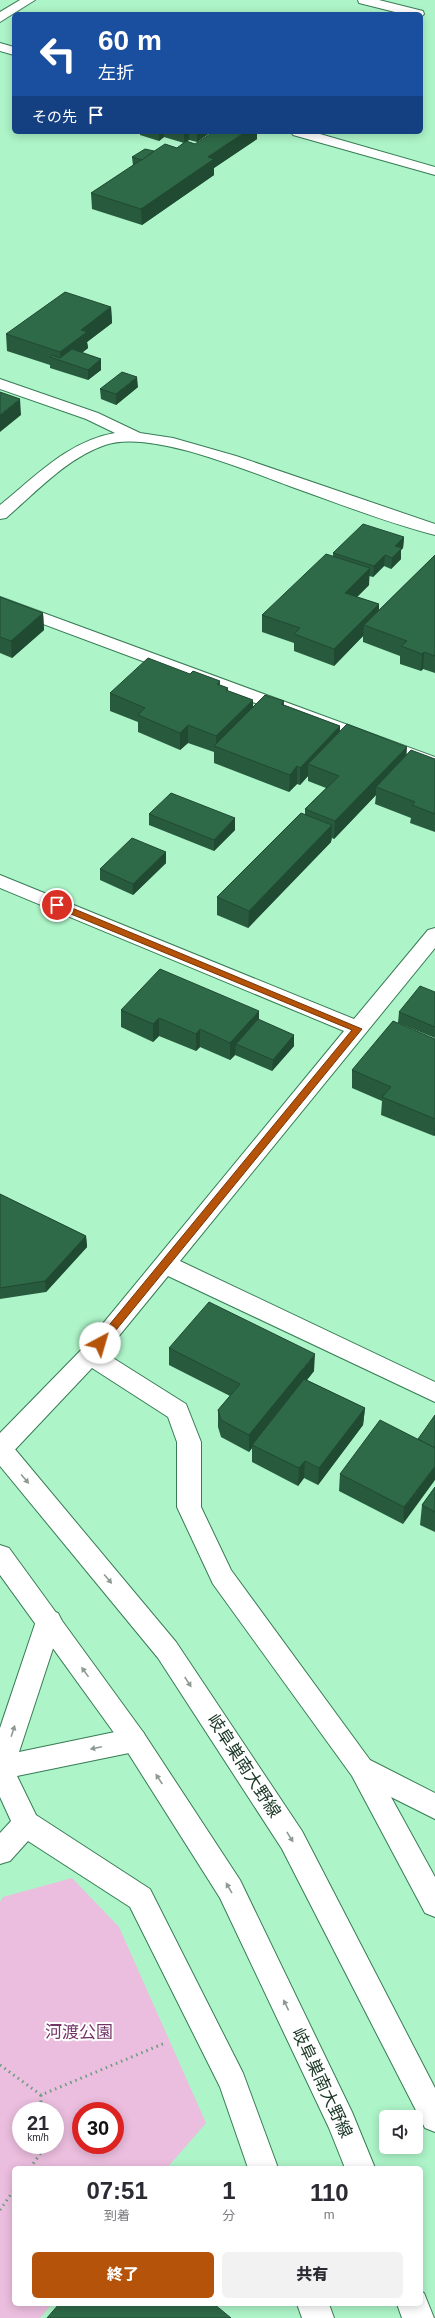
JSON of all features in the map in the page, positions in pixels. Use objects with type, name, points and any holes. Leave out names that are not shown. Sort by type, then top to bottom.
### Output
[{"type":"street","points":[[0,18],[30,0]]},
{"type":"street","points":[[364,0],[410,12]]},
{"type":"street","points":[[0,47],[12,50]]},
{"type":"street","points":[[305,134],[435,171]]},
{"type":"street","points":[[0,384],[92,416],[135,437]]},
{"type":"street","points":[[0,514],[72,456],[104,440],[135,437],[170,442],[219,456],[435,530]]},
{"type":"street","points":[[0,602],[435,764]]},
{"type":"street","points":[[0,881],[358,1029]]},
{"type":"street","points":[[0,1449],[90,1355],[435,935]]},
{"type":"street","points":[[165,1264],[435,1394]]},
{"type":"street","points":[[90,1355],[178,1411],[189,1442],[189,1507],[222,1578],[361,1768],[435,1904]]},
{"type":"street","name":"岐阜巣南大野線","points":[[0,1449],[167,1650],[292,1840],[435,2118]]},
{"type":"street","name":"岐阜巣南大野線","points":[[0,1555],[49,1620],[134,1740],[230,1889],[342,2122],[359,2166]]},
{"type":"street","points":[[49,1620],[0,1768],[26,1824],[140,1898],[233,2083],[263,2166]]},
{"type":"street","points":[[0,1768],[134,1740]]},
{"type":"street","points":[[361,1768],[435,1807]]},
{"type":"street","points":[[0,1852],[26,1824]]},
{"type":"street","points":[[314,2306],[318,2318]]},
{"type":"street","points":[[414,2306],[418,2318]]},
{"type":"path","points":[[41,2095],[204,2026]]},
{"type":"path","points":[[0,2065],[41,2095]]},
{"type":"path","points":[[41,2095],[41,2102]]},
{"type":"path","points":[[31,2166],[40,2154]]},
{"type":"path","points":[[0,2210],[12,2193]]},
{"type":"green space","name":"河渡公園","points":[[72,1878],[119,1927],[206,2123],[169,2166],[12,2166],[12,2306],[50,2306],[40,2318],[0,2318],[0,1902],[3,1897]]},
{"type":"building","points":[[210,134],[242,134],[208,157],[214,159],[141,209],[91,193],[165,144],[177,148],[186,141],[195,144]]},
{"type":"building","points":[[145,149],[154,151],[142,160],[132,157]]},
{"type":"building","points":[[65,292],[111,307],[81,330],[87,332],[60,352],[6,334]]},
{"type":"building","points":[[72,349],[101,359],[88,370],[50,357],[52,355],[60,358]]},
{"type":"building","points":[[122,372],[137,377],[116,394],[100,389]]},
{"type":"building","points":[[0,392],[20,399],[0,415]]},
{"type":"building","points":[[363,524],[404,537],[395,546],[402,548],[392,558],[385,555],[374,566],[333,553]]},
{"type":"building","points":[[326,554],[370,568],[345,593],[379,604],[334,649],[294,634],[300,628],[262,615]]},
{"type":"building","points":[[435,555],[435,656],[424,652],[422,654],[401,646],[407,641],[364,625]]},
{"type":"building","points":[[0,597],[43,613],[11,641],[0,637]]},
{"type":"building","points":[[148,658],[190,674],[193,671],[220,681],[217,684],[228,688],[226,690],[253,700],[216,736],[188,725],[180,733],[138,715],[145,708],[110,693]]},
{"type":"building","points":[[265,695],[284,701],[281,704],[340,726],[300,768],[297,766],[290,775],[214,746]]},
{"type":"building","points":[[347,724],[407,747],[335,821],[305,809],[339,776],[308,764]]},
{"type":"building","points":[[411,750],[435,759],[435,814],[412,805],[415,802],[376,787]]},
{"type":"building","points":[[171,793],[235,818],[214,840],[149,814]]},
{"type":"building","points":[[301,813],[332,825],[249,911],[217,897]]},
{"type":"building","points":[[132,838],[166,852],[133,884],[100,869]]},
{"type":"building","points":[[160,969],[259,1011],[230,1043],[200,1029],[196,1034],[159,1018],[153,1024],[121,1010]]},
{"type":"building","points":[[420,986],[435,992],[435,1027],[399,1012]]},
{"type":"building","points":[[258,1019],[294,1035],[273,1060],[236,1044]]},
{"type":"building","points":[[393,1021],[435,1039],[435,1119],[382,1097],[391,1087],[352,1070]]},
{"type":"building","points":[[0,1194],[86,1236],[45,1281],[0,1288]]},
{"type":"building","points":[[209,1302],[315,1354],[249,1435],[221,1420],[218,1410],[240,1384],[169,1348]]},
{"type":"building","points":[[304,1379],[365,1408],[319,1468],[305,1461],[299,1468],[252,1445]]},
{"type":"building","points":[[435,1415],[435,1448],[418,1439]]},
{"type":"building","points":[[380,1420],[435,1448],[435,1466],[404,1507],[340,1474]]},
{"type":"building","points":[[435,1487],[435,1512],[422,1505]]},
{"type":"building","points":[[57,2306],[216,2306],[231,2318],[47,2318]]},
{"type":"route","points":[[57,905],[358,1029],[100,1343]]}]
